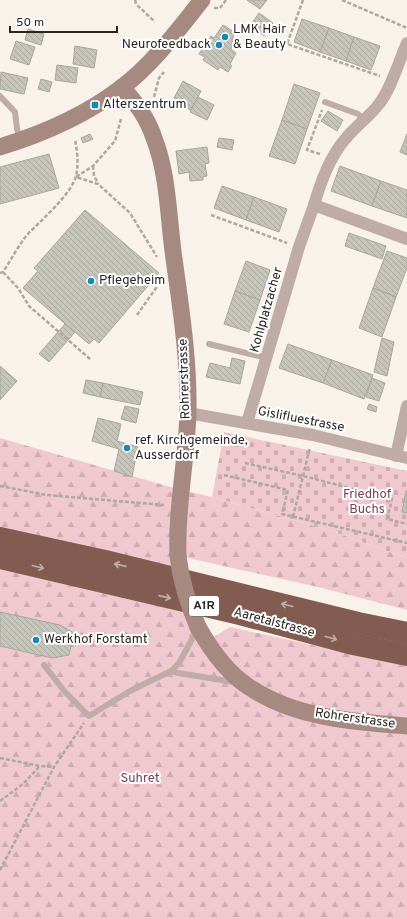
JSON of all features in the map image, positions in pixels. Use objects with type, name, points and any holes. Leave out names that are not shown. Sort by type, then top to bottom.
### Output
[{"type":"highway","name":"Aaretalstrasse","points":[[0,538],[113,563],[358,623],[407,633]]},
{"type":"highway","name":"Aaretalstrasse","points":[[0,558],[240,614],[353,644],[407,655]]},
{"type":"main road","points":[[0,147],[21,140],[77,115],[122,87],[155,56],[202,0]]},
{"type":"main road","name":"Rohrerstrasse","points":[[122,87],[139,107],[142,113],[154,138],[164,173],[185,343],[188,386],[188,412],[179,507],[178,556],[182,585],[202,634],[230,672],[243,683],[273,701],[295,709],[336,719],[407,726]]},
{"type":"street","name":"Kohlplatzacher","points":[[247,423],[321,180],[332,159],[346,138],[379,104],[391,81],[407,43]]},
{"type":"street","points":[[314,205],[407,239]]},
{"type":"street","points":[[402,457],[407,406]]},
{"type":"street","name":"Gislifluestrasse","points":[[188,412],[313,435],[402,457]]},
{"type":"lane","points":[[0,96],[15,112],[17,129],[21,140]]},
{"type":"lane","points":[[325,102],[358,114],[363,119]]},
{"type":"lane","points":[[209,344],[267,358]]},
{"type":"lane","points":[[44,665],[65,692],[88,716],[130,691],[171,671],[202,634]]},
{"type":"lane","points":[[171,671],[243,683]]},
{"type":"path","points":[[135,0],[136,4],[155,22]]},
{"type":"path","points":[[220,8],[226,0]]},
{"type":"path","points":[[303,0],[287,44],[391,81]]},
{"type":"path","points":[[342,0],[407,28]]},
{"type":"path","points":[[325,102],[307,150],[332,159]]},
{"type":"path","points":[[76,177],[93,166],[115,141],[121,119]]},
{"type":"path","points":[[0,273],[4,272],[27,236],[52,211],[67,192],[76,177],[78,160],[75,138]]},
{"type":"path","points":[[93,166],[94,176],[98,184],[130,214],[161,263]]},
{"type":"path","points":[[76,177],[98,184]]},
{"type":"path","points":[[211,215],[300,247]]},
{"type":"path","points":[[4,272],[18,288],[29,306],[90,359]]},
{"type":"path","points":[[137,315],[164,278]]},
{"type":"path","points":[[293,517],[313,435]]},
{"type":"path","points":[[246,463],[392,499],[387,519],[407,524]]},
{"type":"path","points":[[224,475],[288,490],[282,514],[407,543]]},
{"type":"path","points":[[0,486],[47,495],[179,507]]},
{"type":"path","points":[[0,870],[54,767],[88,716]]},
{"type":"path","points":[[0,758],[40,766],[54,767]]},
{"type":"path","points":[[0,801],[23,784],[40,766]]},
{"type":"green space","name":"Friedhof Buchs","points":[[224,432],[407,471],[407,558],[329,530],[212,497]]},
{"type":"green space","name":"Suhret","points":[[0,438],[181,490],[212,497],[329,530],[407,558],[407,610],[322,588],[179,556],[206,642],[230,627],[407,666],[407,919],[0,919]]},
{"type":"building","points":[[247,0],[267,0],[260,9]]},
{"type":"building","points":[[259,13],[273,23],[264,36],[250,26]]},
{"type":"building","points":[[302,19],[329,28],[320,52],[294,42]]},
{"type":"building","points":[[223,25],[234,32],[231,49],[236,53],[230,64],[232,66],[228,72],[220,67],[218,70],[203,60],[205,57],[199,54],[211,36],[214,38]]},
{"type":"building","points":[[329,28],[354,37],[346,61],[320,52]]},
{"type":"building","points":[[28,29],[44,34],[41,45],[25,40]]},
{"type":"building","points":[[354,37],[380,46],[371,70],[346,61]]},
{"type":"building","points":[[16,41],[35,47],[29,65],[10,59]]},
{"type":"building","points":[[75,46],[97,50],[94,68],[73,64]]},
{"type":"building","points":[[57,65],[78,68],[76,83],[55,80]]},
{"type":"building","points":[[1,72],[28,78],[24,94],[0,89]]},
{"type":"building","points":[[41,79],[52,82],[49,92],[38,89]]},
{"type":"building","points":[[183,81],[201,91],[191,110],[179,104],[180,102],[174,98]]},
{"type":"building","points":[[294,84],[320,93],[307,129],[282,120]]},
{"type":"building","points":[[198,97],[214,105],[207,120],[190,112]]},
{"type":"building","points":[[328,111],[343,120],[337,131],[321,121]]},
{"type":"building","points":[[282,120],[307,129],[295,164],[269,156]]},
{"type":"building","points":[[90,134],[93,139],[83,143],[81,138]]},
{"type":"building","points":[[407,134],[407,155],[400,152]]},
{"type":"building","points":[[219,138],[234,140],[232,150],[217,147]]},
{"type":"building","points":[[207,147],[209,163],[205,164],[207,176],[203,177],[203,180],[190,181],[189,172],[179,174],[176,151]]},
{"type":"building","points":[[49,154],[59,188],[0,204],[0,167]]},
{"type":"building","points":[[340,166],[381,181],[372,206],[331,191]]},
{"type":"building","points":[[381,181],[407,190],[407,218],[372,206]]},
{"type":"building","points":[[222,186],[254,197],[246,220],[214,208]]},
{"type":"building","points":[[254,197],[287,209],[279,232],[246,220]]},
{"type":"building","name":"Pflegeheim","points":[[85,210],[159,273],[99,343],[94,339],[89,344],[23,288],[38,271],[34,268]]},
{"type":"building","points":[[349,233],[386,246],[382,259],[345,246]]},
{"type":"building","points":[[387,251],[407,258],[407,268],[396,297],[373,288]]},
{"type":"building","points":[[246,261],[270,270],[260,300],[235,291]]},
{"type":"building","points":[[373,288],[396,297],[382,337],[359,328]]},
{"type":"building","points":[[235,291],[260,300],[249,332],[224,324]]},
{"type":"building","points":[[65,324],[75,332],[49,362],[39,354]]},
{"type":"building","points":[[382,338],[394,342],[387,376],[374,372]]},
{"type":"building","points":[[288,344],[332,360],[323,383],[279,368]]},
{"type":"building","points":[[232,358],[245,361],[240,384],[206,377],[210,363],[230,368]]},
{"type":"building","points":[[332,360],[373,375],[364,399],[323,383]]},
{"type":"building","points":[[0,366],[17,381],[0,400]]},
{"type":"building","points":[[372,378],[385,383],[379,401],[366,397]]},
{"type":"building","points":[[86,380],[103,383],[100,397],[83,393]]},
{"type":"building","points":[[103,383],[143,392],[140,405],[100,397]]},
{"type":"building","points":[[369,404],[377,407],[376,412],[367,409]]},
{"type":"building","points":[[125,406],[139,409],[136,423],[121,419]]},
{"type":"building","name":"ref. Kirchgemeinde, Ausserdorf","points":[[98,418],[121,424],[117,441],[138,447],[132,477],[114,471],[119,449],[92,441]]},
{"type":"building","points":[[407,491],[407,513],[402,512]]},
{"type":"building","name":"Werkhof Forstamt","points":[[0,612],[60,625],[74,633],[69,655],[52,658],[0,646]]},
{"type":"place","name":"LMK Hair & Beauty","points":[[225,37]]},
{"type":"place","name":"Neurofeedback","points":[[219,45]]},
{"type":"place","name":"Alterszentrum","points":[[95,105]]},
{"type":"place","name":"Pflegeheim","points":[[91,281]]},
{"type":"place","name":"ref. Kirchgemeinde, Ausserdorf","points":[[127,448]]},
{"type":"place","name":"Werkhof Forstamt","points":[[36,640]]}]
